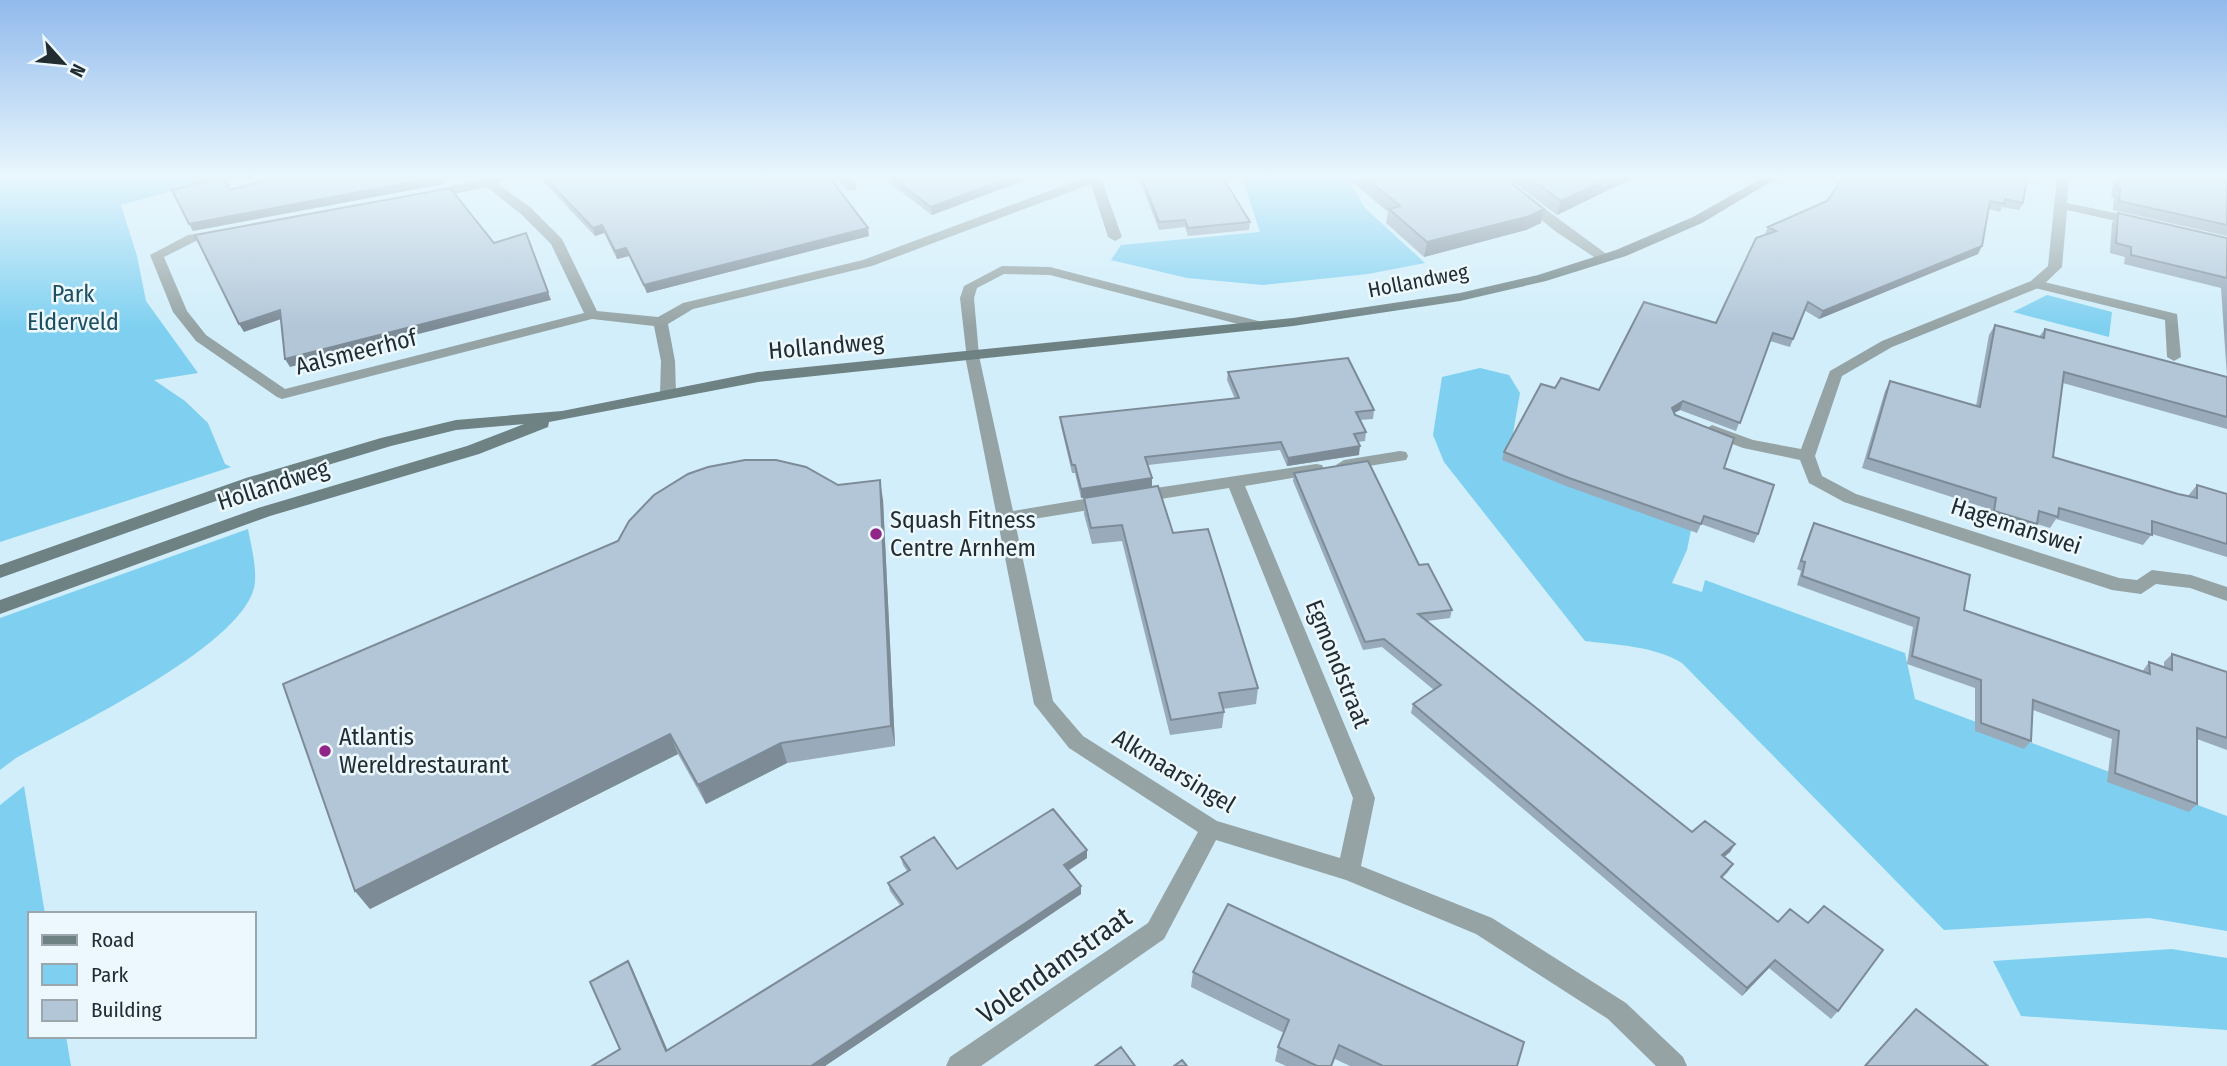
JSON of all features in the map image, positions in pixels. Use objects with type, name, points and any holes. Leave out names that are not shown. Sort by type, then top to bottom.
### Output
[{"type":"street","points":[[542,228],[556,242],[592,315]]},
{"type":"street","points":[[668,393],[668,360],[660,322],[688,306],[867,263],[962,228]]},
{"type":"street","points":[[1112,228],[1115,237]]},
{"type":"street","points":[[1560,228],[1605,258]]},
{"type":"street","name":"Hollandweg","points":[[0,572],[252,482],[387,442],[456,425],[562,416],[758,377],[1352,316],[1432,303],[1542,278],[1605,258],[1684,228]]},
{"type":"street","points":[[1691,421],[1749,444],[1807,456],[1835,374],[1887,344],[2036,284],[2055,267],[2058,228]]},
{"type":"street","name":"Aalsmeerhof","points":[[233,231],[193,238],[157,255],[180,312],[201,338],[282,394],[592,315],[660,322]]},
{"type":"street","name":"Hollandweg","points":[[972,356],[967,298],[971,286],[1002,270],[1050,271],[1261,326]]},
{"type":"street","points":[[2036,284],[2172,317],[2174,356]]},
{"type":"street","name":"Alkmaarsingel","points":[[972,356],[1044,704],[1076,742],[1211,829],[1349,871],[1484,926],[1617,1011],[1674,1066]]},
{"type":"street","name":"Hollandweg","points":[[0,607],[264,512],[473,450],[562,416]]},
{"type":"street","points":[[1005,518],[1400,456]]},
{"type":"street","name":"Hagemanswei","points":[[1807,456],[1815,479],[1861,501],[2118,584],[2140,587],[2152,577],[2191,582],[2227,594]]},
{"type":"street","name":"Egmondstraat","points":[[1235,482],[1364,798],[1349,871]]},
{"type":"street","name":"Volendamstraat","points":[[959,1066],[1156,931],[1211,829]]},
{"type":"green space","name":"Park Elderveld","points":[[0,228],[128,228],[146,301],[198,373],[154,380],[185,401],[208,423],[225,464],[231,467],[0,542]]},
{"type":"green space","points":[[1259,228],[1387,228],[1425,263],[1368,274],[1263,285],[1187,278],[1111,260],[1121,245],[1260,232]]},
{"type":"green space","points":[[2047,295],[2112,312],[2109,337],[2013,312]]},
{"type":"green space","points":[[1480,368],[1509,375],[1520,393],[1513,433],[1517,456],[1693,520],[1687,550],[1672,583],[1702,592],[1705,580],[1905,653],[1915,699],[2227,816],[2227,931],[2149,918],[1944,930],[1682,663],[1647,650],[1585,641],[1444,462],[1433,435],[1442,377]]},
{"type":"green space","points":[[248,529],[255,566],[254,588],[242,611],[218,636],[150,684],[16,758],[0,770],[0,618]]},
{"type":"green space","points":[[24,786],[45,912],[28,912],[28,1038],[66,1038],[71,1066],[0,1066],[0,805]]},
{"type":"green space","points":[[2172,949],[2227,958],[2227,1030],[2021,1016],[1993,961]]},
{"type":"building","points":[[234,228],[482,228],[494,243],[526,233],[548,292],[285,359],[280,310],[239,324],[195,235]]},
{"type":"building","points":[[603,228],[868,228],[644,285],[626,248],[615,251]]},
{"type":"building","points":[[1411,228],[1483,228],[1427,242]]},
{"type":"building","points":[[1769,228],[1985,228],[1982,246],[1823,311],[1808,302],[1793,339],[1773,333],[1740,423],[1683,401],[1672,408],[1675,415],[1734,438],[1724,468],[1774,485],[1758,534],[1704,516],[1701,524],[1569,478],[1504,452],[1541,384],[1555,388],[1561,378],[1599,390],[1644,302],[1716,323],[1756,238],[1776,231]]},
{"type":"building","points":[[2117,228],[2182,228],[2227,238],[2227,278],[2131,255],[2131,247],[2116,243]]},
{"type":"building","points":[[1995,325],[2044,338],[2045,329],[2227,377],[2227,417],[2064,372],[2053,457],[2178,494],[2197,498],[2197,485],[2227,494],[2227,544],[2152,521],[2152,535],[2059,508],[2058,517],[2039,511],[2037,524],[1994,511],[1996,498],[1868,458],[1890,381],[1980,407]]},
{"type":"building","points":[[1348,358],[1374,410],[1356,412],[1366,432],[1354,434],[1360,446],[1288,458],[1281,442],[1145,457],[1152,478],[1081,489],[1060,417],[1239,398],[1228,372]]},
{"type":"building","points":[[745,460],[776,460],[806,467],[838,485],[880,480],[891,726],[781,743],[698,785],[670,734],[355,891],[283,684],[618,541],[629,521],[654,495],[688,474]]},
{"type":"building","points":[[1368,461],[1419,565],[1428,564],[1452,610],[1418,614],[1692,832],[1705,821],[1735,844],[1722,855],[1733,864],[1721,877],[1778,922],[1790,909],[1808,923],[1824,906],[1883,950],[1838,1011],[1775,960],[1747,988],[1413,704],[1441,685],[1384,639],[1365,642],[1294,473]]},
{"type":"building","points":[[1158,486],[1173,533],[1208,529],[1258,688],[1219,693],[1224,712],[1171,720],[1122,525],[1091,528],[1084,498]]},
{"type":"building","points":[[1814,523],[1970,575],[1964,610],[2150,674],[2149,662],[2172,670],[2172,654],[2227,672],[2227,738],[2197,728],[2197,804],[2115,773],[2119,731],[2033,700],[2031,741],[1981,723],[1981,680],[1912,656],[1919,618],[1802,576],[1805,562],[1801,561]]},
{"type":"building","points":[[1053,809],[1087,850],[1064,865],[1081,886],[811,1066],[592,1066],[620,1049],[590,982],[628,961],[666,1051],[903,904],[888,883],[910,870],[901,857],[934,837],[957,869]]},
{"type":"building","points":[[1228,904],[1524,1042],[1517,1066],[1383,1066],[1339,1045],[1331,1066],[1317,1066],[1278,1047],[1289,1020],[1193,972]]},
{"type":"building","points":[[1916,1009],[1988,1066],[1865,1066]]},
{"type":"building","points":[[1121,1047],[1135,1066],[1095,1066]]},
{"type":"building","points":[[1182,1060],[1187,1066],[1174,1066]]},
{"type":"place","name":"Squash Fitness Centre Arnhem","points":[[876,534]]},
{"type":"place","name":"Atlantis Wereldrestaurant","points":[[325,751]]}]
